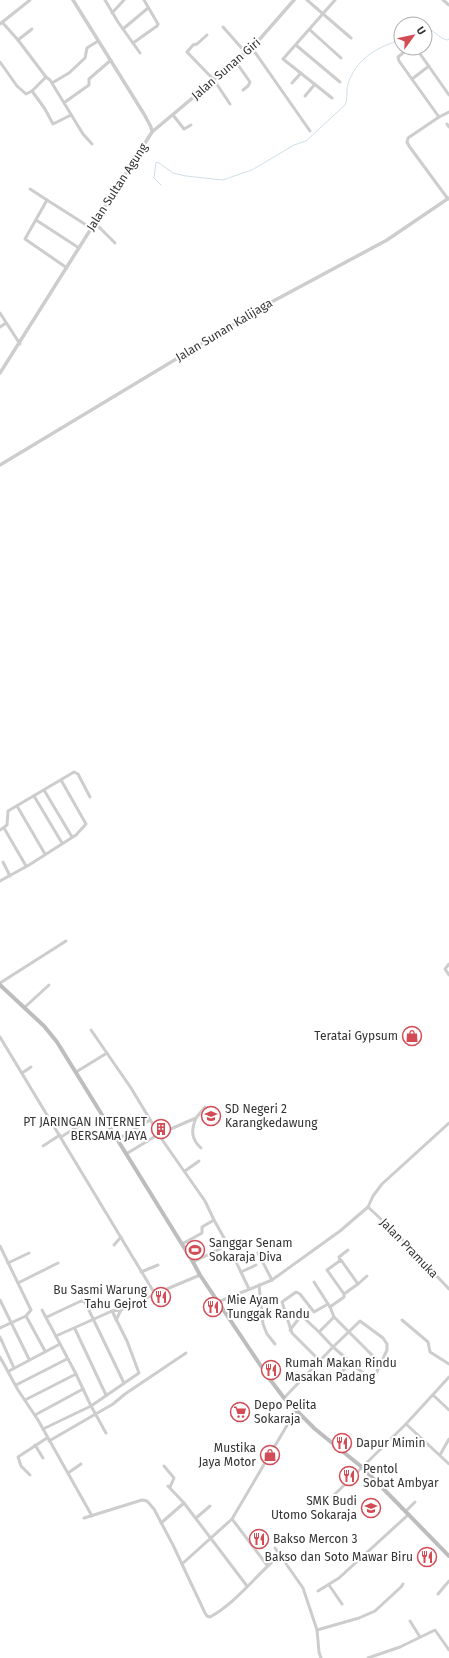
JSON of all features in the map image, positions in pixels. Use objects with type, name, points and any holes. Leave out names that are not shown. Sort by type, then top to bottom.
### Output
[{"type":"main road","points":[[0,984],[25,1007],[57,1042],[118,1139],[200,1275],[284,1398],[315,1429],[363,1468],[449,1556]]},
{"type":"street","points":[[30,0],[1,23],[18,40],[52,84],[65,102],[71,115],[92,144]]},
{"type":"street","name":"Jalan Sultan Agung","points":[[0,373],[20,344],[94,222],[152,132],[151,126],[144,114],[73,0]]},
{"type":"street","points":[[105,0],[112,13],[140,53]]},
{"type":"street","points":[[112,13],[124,0]]},
{"type":"street","points":[[133,43],[158,25],[144,0]]},
{"type":"street","name":"Jalan Sunan Giri","points":[[152,132],[214,80],[230,64],[236,62],[252,48],[294,0]]},
{"type":"street","points":[[307,0],[352,38]]},
{"type":"street","points":[[332,98],[283,59],[297,46],[335,0]]},
{"type":"street","points":[[444,0],[449,5]]},
{"type":"street","points":[[123,29],[148,8]]},
{"type":"street","points":[[223,27],[246,52]]},
{"type":"street","points":[[18,40],[32,29]]},
{"type":"street","points":[[310,30],[342,58]]},
{"type":"street","points":[[207,35],[197,44],[193,45],[187,52],[214,80],[230,104]]},
{"type":"street","points":[[52,84],[69,73],[85,58],[87,48],[98,41]]},
{"type":"street","points":[[297,46],[340,82]]},
{"type":"street","points":[[252,48],[310,130]]},
{"type":"street","points":[[399,56],[398,57],[412,79],[439,117]]},
{"type":"street","points":[[422,56],[449,95]]},
{"type":"street","points":[[65,102],[89,85],[88,78],[111,60]]},
{"type":"street","points":[[0,62],[21,90],[26,94],[32,91],[46,77]]},
{"type":"street","points":[[236,62],[250,82],[243,90]]},
{"type":"street","points":[[412,79],[429,66]]},
{"type":"street","points":[[292,82],[301,73]]},
{"type":"street","points":[[305,96],[315,84]]},
{"type":"street","points":[[32,91],[45,109],[53,124],[71,115]]},
{"type":"street","points":[[448,199],[409,146],[408,138],[449,112]]},
{"type":"street","points":[[172,115],[184,129],[191,125]]},
{"type":"street","points":[[30,189],[91,228]]},
{"type":"street","name":"Jalan Sunan Kalijaga","points":[[0,465],[252,313],[387,240],[448,199]]},
{"type":"street","points":[[47,200],[25,237],[25,240],[67,268]]},
{"type":"street","points":[[36,220],[79,248]]},
{"type":"street","points":[[94,222],[115,243]]},
{"type":"street","points":[[0,313],[20,344]]},
{"type":"street","points":[[0,327],[6,323]]},
{"type":"street","points":[[0,830],[4,828],[7,823],[8,812],[76,772],[90,797]]},
{"type":"street","points":[[0,881],[72,837],[86,824],[61,780]]},
{"type":"street","points":[[44,790],[72,837]]},
{"type":"street","points":[[34,796],[62,843]]},
{"type":"street","points":[[17,806],[45,854]]},
{"type":"street","points":[[4,828],[26,866]]},
{"type":"street","points":[[3,862],[10,876]]},
{"type":"street","points":[[0,984],[66,941]]},
{"type":"street","points":[[449,964],[445,969],[449,975]]},
{"type":"street","points":[[25,1007],[49,985]]},
{"type":"street","points":[[91,1030],[131,1088],[158,1134],[205,1201],[249,1289]]},
{"type":"street","points":[[0,1037],[155,1294]]},
{"type":"street","points":[[76,1072],[107,1053]]},
{"type":"street","points":[[22,1073],[31,1067]]},
{"type":"street","points":[[201,1148],[196,1143],[192,1135],[196,1118],[205,1107]]},
{"type":"street","points":[[126,1154],[158,1134],[196,1118]]},
{"type":"street","points":[[118,1139],[150,1120]]},
{"type":"street","points":[[43,1146],[85,1122]]},
{"type":"street","points":[[218,1302],[272,1280],[340,1231],[368,1207],[373,1196],[382,1184],[449,1122]]},
{"type":"street","points":[[185,1171],[199,1162]]},
{"type":"street","name":"Jalan Pramuka","points":[[368,1207],[396,1233],[449,1289]]},
{"type":"street","points":[[182,1244],[202,1232],[202,1227],[214,1220]]},
{"type":"street","points":[[114,1245],[121,1237]]},
{"type":"street","points":[[193,1262],[228,1245]]},
{"type":"street","points":[[0,1246],[30,1310],[26,1316],[0,1328]]},
{"type":"street","points":[[344,1294],[327,1270],[340,1261],[339,1257],[348,1250]]},
{"type":"street","points":[[8,1263],[29,1253]]},
{"type":"street","points":[[258,1253],[272,1280]]},
{"type":"street","points":[[340,1261],[343,1262],[358,1284]]},
{"type":"street","points":[[18,1283],[58,1264]]},
{"type":"street","points":[[141,1272],[158,1265]]},
{"type":"street","points":[[241,1272],[256,1265]]},
{"type":"street","points":[[56,1336],[75,1329],[112,1311],[121,1310],[200,1275]]},
{"type":"street","points":[[320,1361],[297,1340],[290,1330],[282,1304],[285,1298],[294,1292],[298,1293],[314,1312],[329,1306],[344,1297],[344,1294],[367,1276]]},
{"type":"street","points":[[314,1282],[329,1306],[334,1318],[381,1364]]},
{"type":"street","points":[[259,1285],[263,1324],[267,1334],[275,1344]]},
{"type":"street","points":[[0,1300],[29,1359]]},
{"type":"street","points":[[47,1317],[83,1301],[87,1305],[124,1383]]},
{"type":"street","points":[[42,1310],[47,1317],[67,1359],[106,1433]]},
{"type":"street","points":[[116,1320],[121,1310]]},
{"type":"street","points":[[43,1429],[91,1406],[138,1375],[139,1370],[112,1311]]},
{"type":"street","points":[[26,1316],[44,1351]]},
{"type":"street","points":[[284,1398],[333,1346],[360,1321],[383,1338],[388,1346],[381,1364],[372,1380],[350,1362],[333,1346],[319,1332],[303,1317],[300,1317],[290,1330]]},
{"type":"street","points":[[319,1332],[334,1318]]},
{"type":"street","points":[[402,1320],[428,1342],[430,1352],[449,1364]]},
{"type":"street","points":[[75,1329],[106,1395]]},
{"type":"street","points":[[0,1339],[14,1368]]},
{"type":"street","points":[[9,1371],[44,1351],[60,1344]]},
{"type":"street","points":[[30,1474],[21,1466],[18,1457],[35,1445],[96,1415],[186,1353]]},
{"type":"street","points":[[0,1357],[35,1415],[92,1516]]},
{"type":"street","points":[[16,1385],[67,1359]]},
{"type":"street","points":[[342,1372],[350,1362]]},
{"type":"street","points":[[25,1400],[76,1374]]},
{"type":"street","points":[[332,1497],[406,1424],[449,1376]]},
{"type":"street","points":[[35,1415],[83,1389]]},
{"type":"street","points":[[433,1395],[449,1410]]},
{"type":"street","points":[[182,1564],[232,1519],[296,1410]]},
{"type":"street","points":[[406,1424],[449,1464]]},
{"type":"street","points":[[440,1455],[449,1440]]},
{"type":"street","points":[[35,1445],[43,1458]]},
{"type":"street","points":[[68,1473],[81,1464]]},
{"type":"street","points":[[164,1466],[174,1478],[169,1486],[196,1518],[222,1556],[247,1586]]},
{"type":"street","points":[[84,1518],[145,1501],[154,1509],[162,1523],[207,1616],[210,1617],[222,1610],[280,1555]]},
{"type":"street","points":[[318,1591],[329,1586],[408,1513],[415,1502]]},
{"type":"street","points":[[162,1523],[184,1503]]},
{"type":"street","points":[[196,1518],[210,1506]]},
{"type":"street","points":[[232,1519],[267,1566]]},
{"type":"street","points":[[275,1548],[303,1588],[317,1630],[321,1658]]},
{"type":"street","points":[[438,1594],[449,1581]]},
{"type":"street","points":[[317,1630],[359,1618],[375,1610],[401,1587],[402,1584]]},
{"type":"street","points":[[329,1586],[342,1604]]},
{"type":"street","points":[[410,1621],[420,1637]]},
{"type":"street","points":[[368,1658],[400,1647],[435,1630],[449,1650]]},
{"type":"waterway","points":[[433,32],[441,38],[447,40],[449,39]]},
{"type":"waterway","points":[[161,185],[154,178],[156,162],[173,173],[223,180],[252,170],[294,145],[306,141],[345,105],[351,75],[362,61],[376,50],[393,43]]},
{"type":"place","name":"Teratai Gypsum","points":[[412,1036]]},
{"type":"place","name":"SD Negeri 2 Karangkedawung","points":[[211,1116]]},
{"type":"place","name":"PT JARINGAN INTERNET BERSAMA JAYA","points":[[161,1129]]},
{"type":"place","name":"Sanggar Senam Sokaraja Diva","points":[[195,1250]]},
{"type":"place","name":"Bu Sasmi Warung Tahu Gejrot","points":[[161,1297]]},
{"type":"place","name":"Mie Ayam Tunggak Randu","points":[[213,1307]]},
{"type":"place","name":"Rumah Makan Rindu Masakan Padang","points":[[271,1370]]},
{"type":"place","name":"Depo Pelita Sokaraja","points":[[240,1412]]},
{"type":"place","name":"Dapur Mimin","points":[[342,1443]]},
{"type":"place","name":"Mustika Jaya Motor","points":[[270,1455]]},
{"type":"place","name":"Pentol Sobat Ambyar","points":[[349,1476]]},
{"type":"place","name":"SMK Budi Utomo Sokaraja","points":[[371,1508]]},
{"type":"place","name":"Bakso Mercon 3","points":[[259,1539]]},
{"type":"place","name":"Bakso dan Soto Mawar Biru","points":[[427,1557]]}]
